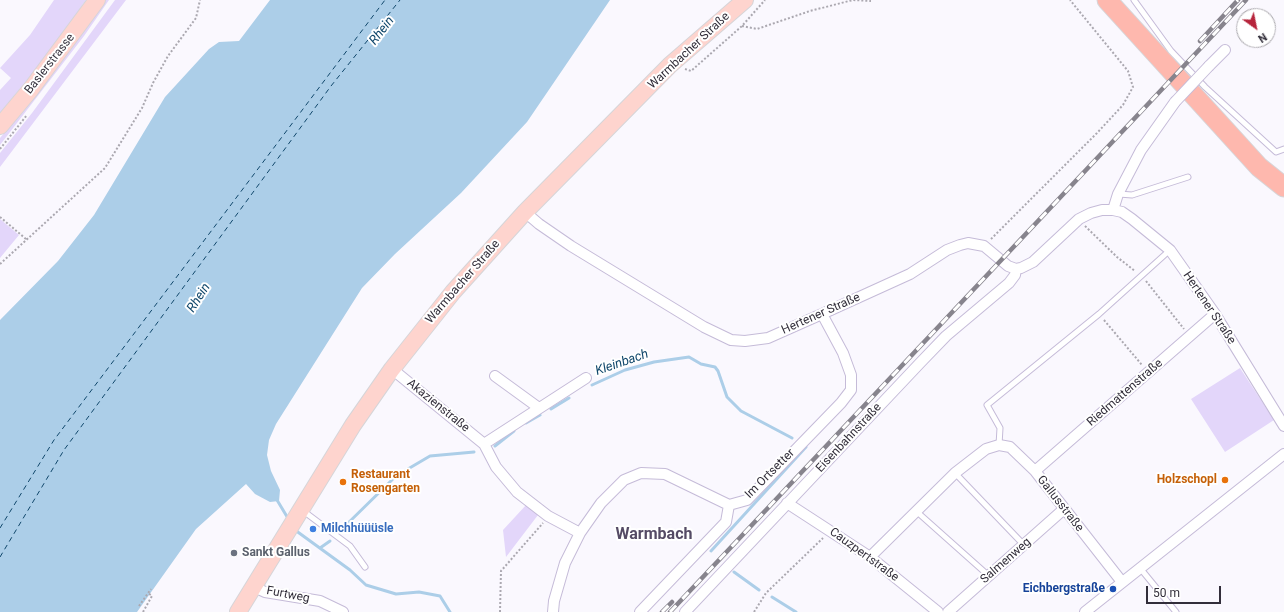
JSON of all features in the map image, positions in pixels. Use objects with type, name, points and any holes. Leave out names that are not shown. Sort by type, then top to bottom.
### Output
[{"type":"highway","points":[[1107,0],[1259,167],[1284,186]]},
{"type":"highway","points":[[1116,0],[1223,119],[1265,163],[1284,178]]},
{"type":"main road","name":"Baslerstrasse","points":[[0,126],[31,89],[97,0]]},
{"type":"main road","name":"Warmbacher Straße","points":[[238,612],[353,425],[392,369],[453,292],[525,212],[670,65],[726,12],[745,0]]},
{"type":"street","points":[[984,246],[1008,266],[1016,269],[1033,262],[1079,219],[1091,213],[1102,210],[1114,210],[1118,194],[1141,150],[1176,102],[1225,50]]},
{"type":"street","name":"Hertener Straße","points":[[1114,210],[1122,212],[1132,219],[1170,250],[1215,314],[1284,426]]},
{"type":"street","name":"Hertener Straße","points":[[525,212],[570,246],[704,327],[732,340],[745,341],[768,338],[822,314],[910,274],[952,247],[968,243],[984,246]]},
{"type":"street","name":"Eisenbahnstraße","points":[[685,612],[930,352],[1009,283],[1015,275],[1016,269]]},
{"type":"street","name":"Im Ortsetter","points":[[729,505],[747,500],[841,403],[851,390],[851,375],[843,353],[822,314]]},
{"type":"street","name":"Riedmattenstraße","points":[[1035,471],[1215,314]]},
{"type":"street","name":"Akazienstraße","points":[[392,369],[484,444],[496,467],[517,492],[548,516],[580,533]]},
{"type":"street","points":[[495,376],[539,408]]},
{"type":"street","points":[[484,444],[586,378]]},
{"type":"street","points":[[870,557],[955,473],[986,449],[999,445]]},
{"type":"street","name":"Gallusstraße","points":[[999,445],[1010,447],[1035,471],[1064,510],[1122,582]]},
{"type":"street","points":[[1089,611],[1139,568],[1284,454]]},
{"type":"street","points":[[553,612],[554,601],[565,563],[580,533],[601,503],[624,480],[641,473],[665,474],[729,505],[726,522],[640,612]]},
{"type":"street","name":"Cauzpertstraße","points":[[787,503],[831,530],[870,557],[938,612]]},
{"type":"street","name":"Salmenweg","points":[[948,612],[1064,510]]},
{"type":"street","name":"Furtweg","points":[[254,587],[265,592],[320,601],[343,612]]},
{"type":"lane","points":[[1134,0],[1171,51],[1205,87],[1276,152],[1284,149]]},
{"type":"lane","points":[[1118,194],[1132,194],[1188,177]]},
{"type":"lane","points":[[999,445],[1000,428],[987,405],[1099,314],[1170,250]]},
{"type":"lane","points":[[955,473],[1024,546]]},
{"type":"lane","points":[[916,511],[989,576]]},
{"type":"lane","points":[[296,519],[350,546],[365,567]]},
{"type":"lane","points":[[1139,568],[1176,612]]},
{"type":"path","points":[[0,264],[105,168],[142,108],[153,83],[168,56],[196,18],[200,0]]},
{"type":"path","points":[[670,65],[690,71],[742,26],[764,0]]},
{"type":"path","points":[[742,26],[756,29],[810,11],[853,0],[871,1]]},
{"type":"path","points":[[984,246],[1098,133],[1123,105],[1133,87],[1128,71],[1070,0]]},
{"type":"path","points":[[0,217],[26,239]]},
{"type":"path","points":[[1099,314],[1149,372]]},
{"type":"path","points":[[500,612],[501,571],[548,516]]},
{"type":"path","points":[[754,612],[766,593],[831,530]]},
{"type":"path","points":[[139,606],[151,589]]},
{"type":"path","points":[[143,612],[152,596],[148,593]]},
{"type":"shaded area","points":[[54,0],[86,0],[46,57],[0,113],[0,90],[11,78],[0,68],[30,35]]},
{"type":"shaded area","points":[[106,0],[109,0],[84,36],[0,145],[0,138],[25,108]]},
{"type":"shaded area","points":[[115,0],[126,0],[0,167],[0,153],[32,113]]},
{"type":"shaded area","points":[[0,219],[19,235],[0,258]]},
{"type":"shaded area","points":[[1240,368],[1274,420],[1225,452],[1191,399]]},
{"type":"shaded area","points":[[527,504],[538,515],[506,557],[503,530]]},
{"type":"water","name":"Rhein","points":[[270,0],[610,0],[527,122],[461,193],[395,254],[362,288],[276,424],[269,440],[267,455],[271,471],[280,490],[279,501],[270,502],[255,494],[246,484],[196,529],[137,612],[0,612],[0,320],[58,261],[94,215],[165,97],[209,49],[219,42],[239,41]]},
{"type":"waterway","name":"Kleinbach","points":[[592,385],[625,370],[654,362],[689,357],[701,364],[715,367],[718,371],[727,397],[741,411],[792,438]]},
{"type":"waterway","points":[[551,409],[569,398]]},
{"type":"waterway","points":[[526,423],[540,415]]},
{"type":"waterway","points":[[495,446],[514,431]]},
{"type":"waterway","name":"Kleinbach","points":[[711,551],[806,447]]},
{"type":"waterway","points":[[341,530],[396,476],[430,456],[474,452]]},
{"type":"waterway","name":"Warmbach","points":[[277,500],[289,520]]},
{"type":"waterway","name":"Warmbach","points":[[295,530],[350,570],[366,585],[396,594],[419,592],[440,596],[450,612]]},
{"type":"waterway","points":[[320,548],[330,541]]},
{"type":"waterway","name":"Kleinbach","points":[[734,572],[759,590]]},
{"type":"waterway","name":"Kleinbach","points":[[772,597],[796,612]]},
{"type":"ferry route","points":[[0,528],[54,440],[385,0]]},
{"type":"ferry route","points":[[0,557],[64,450],[331,86],[400,0]]},
{"type":"railway","points":[[1200,41],[1238,0]]},
{"type":"railway","points":[[670,612],[1246,0]]},
{"type":"railway","points":[[662,612],[672,602]]},
{"type":"place","name":"Holzschopl","points":[[1225,480]]},
{"type":"place","name":"Restaurant Rosengarten","points":[[343,482]]},
{"type":"place","name":"Milchhüüüsle","points":[[313,529]]},
{"type":"place","name":"Sankt Gallus","points":[[234,553]]},
{"type":"place","name":"Eichbergstraße","points":[[1113,589]]},
{"type":"district","name":"Warmbach","points":[[654,535]]}]
